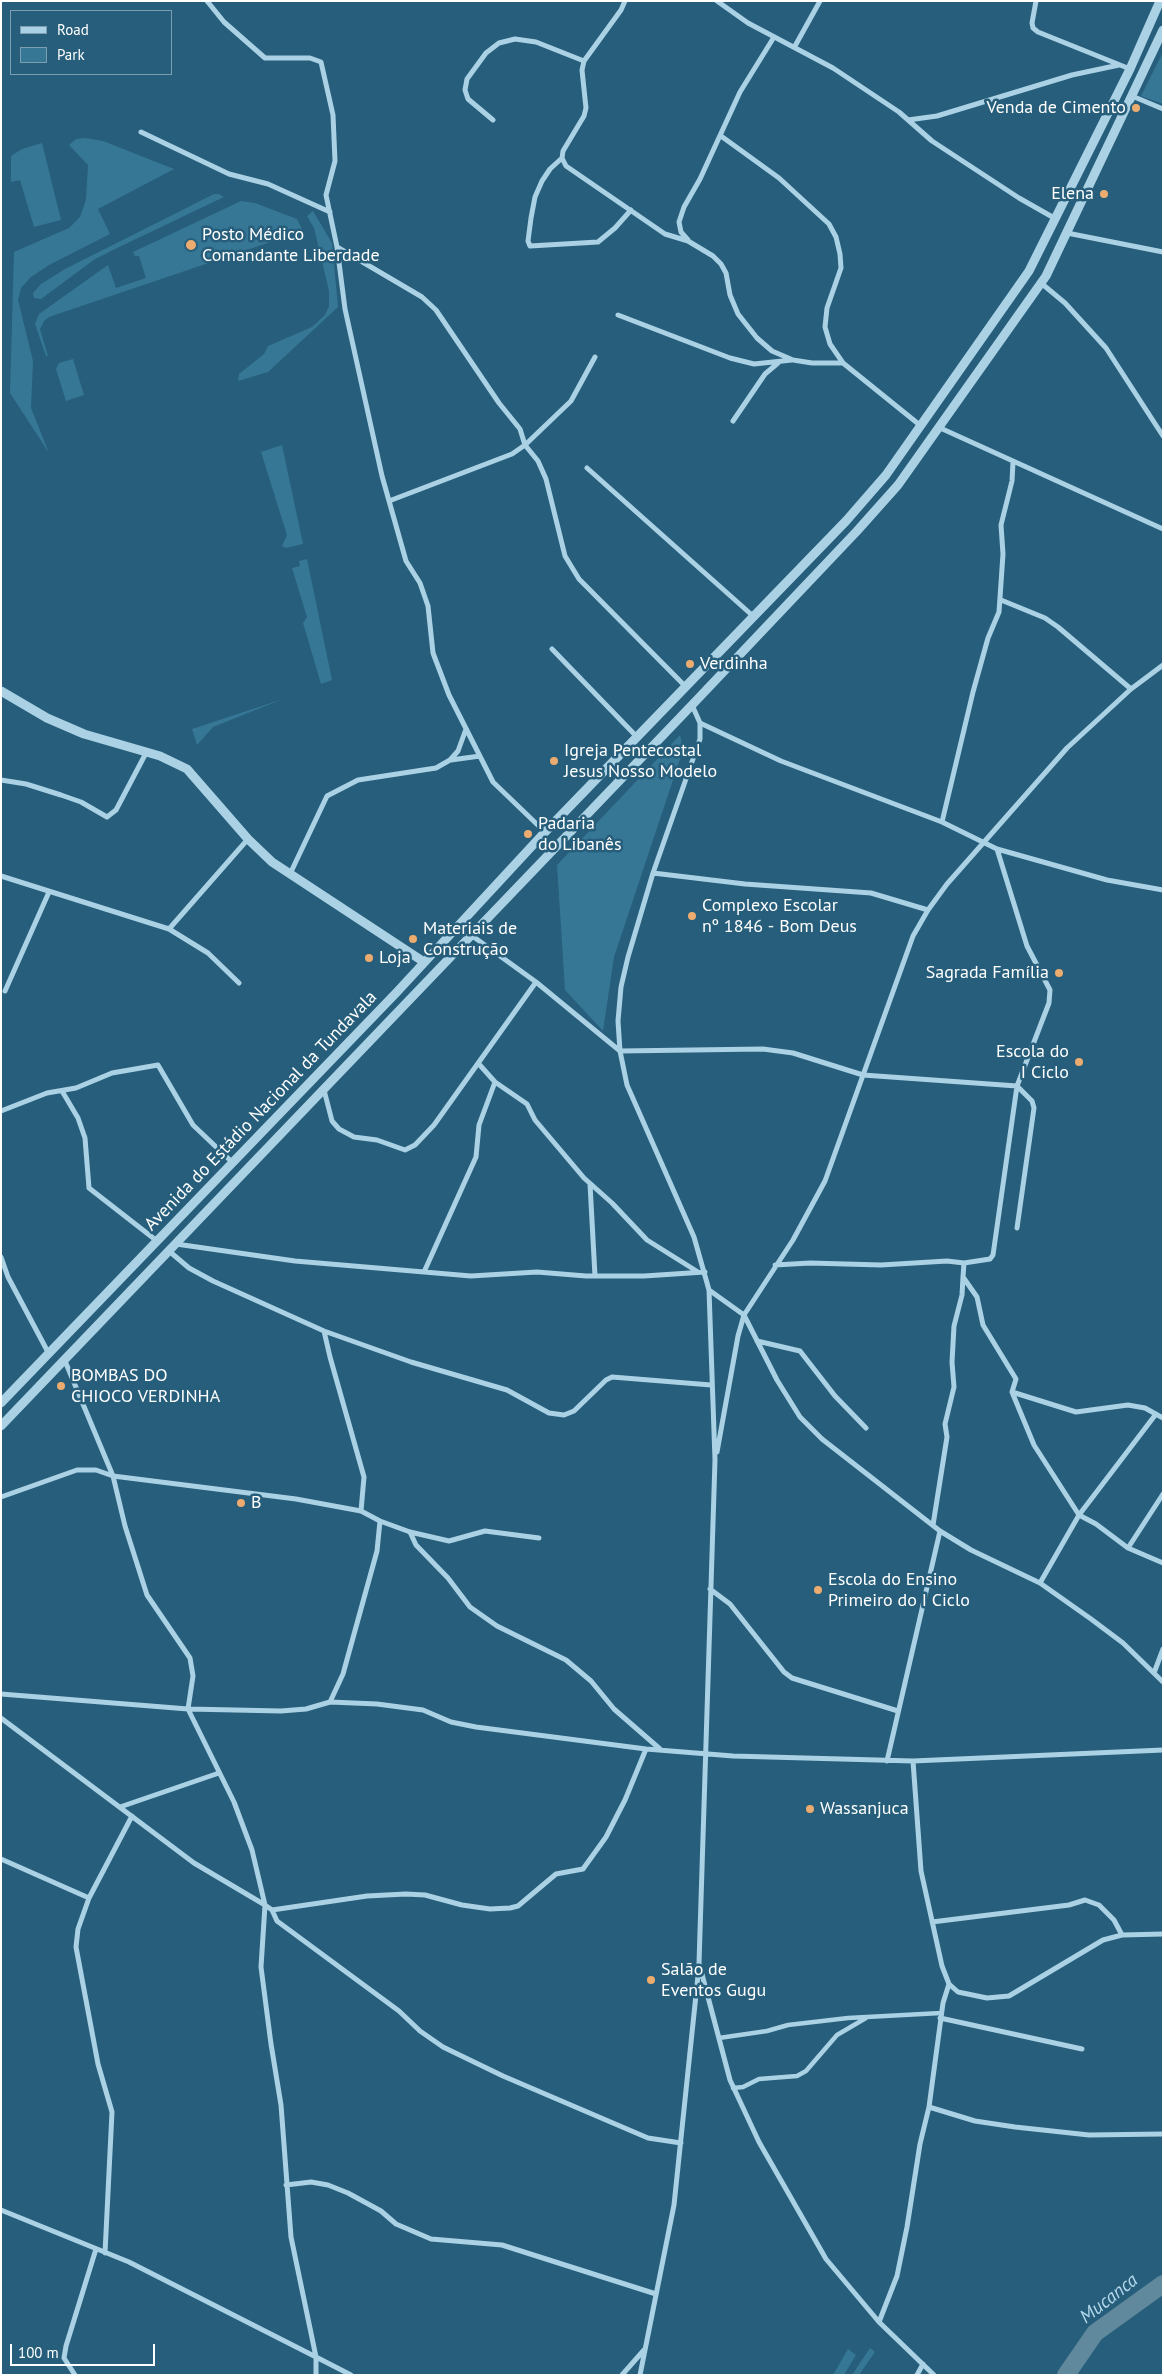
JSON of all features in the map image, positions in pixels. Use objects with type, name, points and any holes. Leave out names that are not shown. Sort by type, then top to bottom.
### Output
[{"type":"street","points":[[206,1],[224,22],[265,58],[310,58],[321,62],[333,115],[335,161],[326,195],[337,246],[345,309],[389,501],[406,561],[420,583],[428,606],[433,653],[449,695],[493,782],[545,832]]},
{"type":"street","points":[[625,1],[621,10],[584,61],[582,70],[586,108],[584,116],[563,151],[562,158],[566,166],[665,234],[688,241]]},
{"type":"street","points":[[717,1],[748,23],[834,68],[908,120],[932,141],[1019,198],[1056,219]]},
{"type":"street","points":[[795,46],[820,1]]},
{"type":"street","points":[[1036,1],[1032,23],[1033,28],[1038,32],[1130,69]]},
{"type":"street","name":"Avenida do Estádio Nacional da Tundavala","points":[[1,1403],[158,1242],[545,832],[846,521],[886,475],[1029,271],[1130,69],[1160,1]]},
{"type":"street","name":"Avenida do Estádio Nacional da Tundavala","points":[[1,1426],[692,705],[857,531],[898,485],[1041,284],[1163,30]]},
{"type":"street","points":[[774,37],[740,92],[721,136],[681,215],[679,222],[681,232],[688,241],[721,264],[734,305],[757,338],[772,351],[793,360],[812,363],[843,363]]},
{"type":"street","points":[[493,120],[468,99],[465,90],[467,79],[481,59],[498,43],[514,39],[536,42],[584,61]]},
{"type":"street","points":[[908,120],[937,116],[1072,75],[1120,65]]},
{"type":"street","points":[[1132,96],[1163,108]]},
{"type":"street","points":[[141,132],[229,174],[268,184],[330,212]]},
{"type":"street","points":[[721,136],[779,178],[829,224],[836,237],[840,254],[840,268],[827,308],[825,327],[830,344],[843,363],[921,426]]},
{"type":"street","points":[[562,158],[550,169],[536,197],[528,241],[530,246],[598,242],[615,228],[631,210]]},
{"type":"street","points":[[1067,233],[1163,252]]},
{"type":"street","points":[[337,246],[422,297],[436,310],[499,403],[520,429],[525,445],[538,461],[546,479],[565,556],[579,579],[686,687]]},
{"type":"street","points":[[1041,284],[1065,303],[1106,348],[1163,436]]},
{"type":"street","points":[[618,315],[730,358],[754,364],[793,360]]},
{"type":"street","points":[[389,501],[512,454],[525,445],[571,401],[595,357]]},
{"type":"street","points":[[733,421],[765,374],[780,362]]},
{"type":"street","points":[[938,427],[1163,529]]},
{"type":"street","points":[[942,822],[976,683],[1001,600],[1003,554],[1001,525],[1012,481],[1013,462]]},
{"type":"street","points":[[587,468],[753,616]]},
{"type":"street","points":[[1001,600],[1045,618],[1131,689]]},
{"type":"street","points":[[552,649],[637,737]]},
{"type":"street","points":[[715,1460],[738,1336],[744,1315],[792,1240],[825,1180],[913,936],[928,910],[947,884],[1067,748],[1131,689],[1163,665]]},
{"type":"street","points":[[1,691],[47,718],[84,734],[160,756],[187,770],[248,839],[272,862],[424,962]]},
{"type":"street","points":[[640,2375],[674,2205],[699,1963],[715,1460],[709,1290],[694,1237],[628,1085],[620,1051],[618,1021],[622,987],[653,874],[700,739],[700,724],[692,705]]},
{"type":"street","points":[[700,724],[781,762],[942,822],[997,849],[1107,880],[1163,890]]},
{"type":"street","points":[[450,760],[461,744],[466,728]]},
{"type":"street","points":[[1,780],[26,784],[60,794],[81,802],[106,817],[116,810],[146,753]]},
{"type":"street","points":[[290,874],[323,802],[330,793],[346,788],[358,780],[436,768],[450,760],[480,756]]},
{"type":"street","points":[[169,929],[248,839]]},
{"type":"street","points":[[775,1265],[810,1263],[881,1265],[947,1261],[964,1263],[990,1259],[995,1250],[1017,1086],[1049,1003],[1050,990],[1027,946],[997,849]]},
{"type":"street","points":[[653,874],[745,884],[871,893],[928,910]]},
{"type":"street","points":[[1,876],[169,929],[208,953],[239,983]]},
{"type":"street","points":[[5,991],[49,892]]},
{"type":"street","points":[[470,935],[536,982],[620,1051],[763,1049],[793,1053],[863,1075],[1017,1086],[1032,1101],[1034,1108],[1017,1228]]},
{"type":"street","points":[[324,1090],[332,1121],[338,1129],[354,1138],[378,1140],[405,1150],[415,1145],[434,1125],[536,982]]},
{"type":"street","points":[[478,1063],[495,1082],[527,1104],[535,1120],[590,1184],[612,1203],[647,1240],[698,1272]]},
{"type":"street","points":[[1,1111],[47,1093],[62,1091],[112,1073],[158,1065],[193,1124],[233,1163]]},
{"type":"street","points":[[424,1272],[476,1157],[479,1125],[495,1082]]},
{"type":"street","points":[[62,1091],[78,1118],[85,1138],[89,1188],[158,1242]]},
{"type":"street","points":[[590,1184],[595,1276]]},
{"type":"street","points":[[176,1244],[294,1261],[471,1276],[537,1272],[595,1276],[644,1276],[705,1272]]},
{"type":"street","points":[[169,1251],[189,1268],[213,1281],[324,1331],[411,1362],[507,1390],[549,1413],[564,1415],[574,1411],[606,1380],[612,1377],[711,1385]]},
{"type":"street","points":[[1,1257],[8,1277],[49,1354]]},
{"type":"street","points":[[933,1525],[947,1437],[945,1424],[954,1387],[952,1362],[954,1326],[962,1295],[964,1263]]},
{"type":"street","points":[[963,1277],[977,1297],[983,1325],[1016,1380],[1012,1392],[1034,1445],[1079,1515],[1096,1524],[1128,1548],[1163,1563]]},
{"type":"street","points":[[709,1290],[744,1315],[800,1417],[822,1438],[940,1531],[971,1550],[1040,1583],[1117,1638],[1163,1682]]},
{"type":"street","points":[[324,1331],[364,1477],[361,1512]]},
{"type":"street","points":[[757,1341],[800,1351],[835,1396],[866,1428]]},
{"type":"street","points":[[65,1361],[113,1476],[125,1526],[147,1595],[190,1658],[193,1676],[188,1709],[234,1802],[252,1850],[265,1905],[261,1967],[281,2105],[291,2237],[316,2357],[316,2375]]},
{"type":"street","points":[[1012,1392],[1076,1412],[1128,1405],[1145,1408],[1163,1418]]},
{"type":"street","points":[[1040,1583],[1079,1515],[1156,1414]]},
{"type":"street","points":[[1,1497],[77,1470],[96,1470],[113,1476],[296,1499],[361,1512],[410,1532],[449,1541],[485,1531],[539,1538]]},
{"type":"street","points":[[1128,1548],[1163,1494]]},
{"type":"street","points":[[330,1702],[343,1674],[377,1551],[380,1521]]},
{"type":"street","points":[[887,1761],[940,1531]]},
{"type":"street","points":[[410,1532],[416,1545],[448,1578],[470,1607],[497,1626],[566,1660],[591,1681],[614,1709],[660,1750]]},
{"type":"street","points":[[710,1589],[730,1604],[784,1672],[792,1678],[898,1711]]},
{"type":"street","points":[[1154,1672],[1163,1649]]},
{"type":"street","points":[[1,1694],[188,1709],[281,1711],[306,1709],[330,1702],[396,1706],[423,1710],[451,1722],[476,1727],[707,1755],[914,1761],[1163,1750]]},
{"type":"street","points":[[1,1718],[194,1863],[272,1910],[277,1921],[392,2006],[420,2031],[443,2047],[503,2076],[648,2138],[680,2143]]},
{"type":"street","points":[[272,1910],[367,1896],[406,1894],[425,1895],[462,1905],[490,1909],[518,1906],[556,1874],[583,1870],[606,1837],[625,1800],[646,1749]]},
{"type":"street","points":[[914,1761],[921,1871],[942,1966],[949,1984],[958,1992],[987,1998],[1008,1996],[1076,1954],[1103,1940],[1122,1935],[1163,1934]]},
{"type":"street","points":[[120,1807],[219,1773]]},
{"type":"street","points":[[106,2253],[112,2112],[98,2064],[76,1947],[78,1929],[89,1898],[132,1816]]},
{"type":"street","points":[[1,1859],[89,1898]]},
{"type":"street","points":[[932,1922],[1069,1905],[1085,1900],[1100,1905],[1114,1920],[1122,1935]]},
{"type":"street","points":[[699,1963],[733,2088],[759,2142],[826,2259],[879,2322],[934,2375]]},
{"type":"street","points":[[879,2322],[898,2268],[929,2107],[941,2016],[949,1984]]},
{"type":"street","points":[[719,2038],[767,2031],[788,2024],[867,2017],[941,2016],[1082,2049]]},
{"type":"street","points":[[733,2088],[743,2087],[758,2079],[797,2076],[806,2071],[837,2035],[867,2017]]},
{"type":"street","points":[[929,2107],[975,2121],[1024,2128],[1089,2135],[1163,2134]]},
{"type":"street","points":[[286,2185],[311,2182],[328,2185],[348,2192],[381,2211],[396,2224],[431,2239],[502,2245],[656,2294]]},
{"type":"street","points":[[1,2210],[129,2262],[351,2375]]},
{"type":"street","points":[[75,2375],[64,2358],[66,2346],[96,2249]]},
{"type":"street","points":[[622,2375],[645,2350]]},
{"type":"street","points":[[918,2375],[923,2364]]},
{"type":"green space","points":[[1163,52],[1163,104],[1141,96]]},
{"type":"green space","points":[[85,138],[103,141],[174,169],[98,209],[110,234],[49,265],[31,277],[21,288],[18,300],[33,361],[31,408],[49,453],[10,393],[14,252],[69,228],[80,217],[86,200],[88,165],[69,145],[76,139]]},
{"type":"green space","points":[[42,143],[61,220],[34,227],[20,180],[11,182],[11,156],[22,149]]},
{"type":"green space","points":[[214,194],[224,197],[95,259],[41,299],[34,298],[33,293],[41,284],[65,269]]},
{"type":"green space","points":[[241,201],[255,203],[297,219],[303,231],[49,317],[44,321],[40,329],[48,356],[46,356],[35,324],[39,314],[108,265],[116,288],[146,278],[139,256],[135,256],[133,252]]},
{"type":"green space","points":[[313,211],[332,243],[338,307],[268,372],[238,381],[239,374],[264,354],[268,346],[312,327],[325,315],[329,306],[329,291],[314,228],[307,216]]},
{"type":"green space","points":[[73,359],[84,395],[66,401],[56,369],[59,363]]},
{"type":"green space","points":[[282,445],[303,544],[286,548],[282,546],[287,535],[261,452]]},
{"type":"green space","points":[[307,559],[332,680],[321,684],[303,623],[307,617],[292,568],[300,566],[299,561]]},
{"type":"green space","points":[[283,699],[213,727],[197,745],[192,729]]},
{"type":"green space","points":[[680,735],[683,750],[614,957],[603,1031],[565,990],[557,865]]},
{"type":"green space","points":[[870,2348],[875,2352],[859,2375],[852,2375]]},
{"type":"green space","points":[[848,2349],[856,2355],[844,2375],[833,2375]]},
{"type":"waterway","name":"Mucanca","points":[[1066,2375],[1095,2333],[1163,2284]]},
{"type":"place","name":"Venda de Cimento","points":[[1136,108]]},
{"type":"place","name":"Elena","points":[[1104,194]]},
{"type":"place","name":"Posto Médico Comandante Liberdade","points":[[191,245]]},
{"type":"place","name":"Verdinha","points":[[690,664]]},
{"type":"place","name":"Igreja Pentecostal Jesus Nosso Modelo","points":[[554,761]]},
{"type":"place","name":"Padaria do Libanês","points":[[528,834]]},
{"type":"place","name":"Complexo Escolar nº 1846 - Bom Deus","points":[[692,916]]},
{"type":"place","name":"Materiais de Construção","points":[[413,939]]},
{"type":"place","name":"Loja","points":[[369,958]]},
{"type":"place","name":"Sagrada Família","points":[[1059,973]]},
{"type":"place","name":"Escola do I Ciclo","points":[[1079,1062]]},
{"type":"place","name":"BOMBAS DO CHIOCO VERDINHA","points":[[61,1386]]},
{"type":"place","name":"B","points":[[241,1503]]},
{"type":"place","name":"Escola do Ensino Primeiro do I Ciclo","points":[[818,1590]]},
{"type":"place","name":"Wassanjuca","points":[[810,1809]]},
{"type":"place","name":"Salão de Eventos Gugu","points":[[651,1980]]}]
